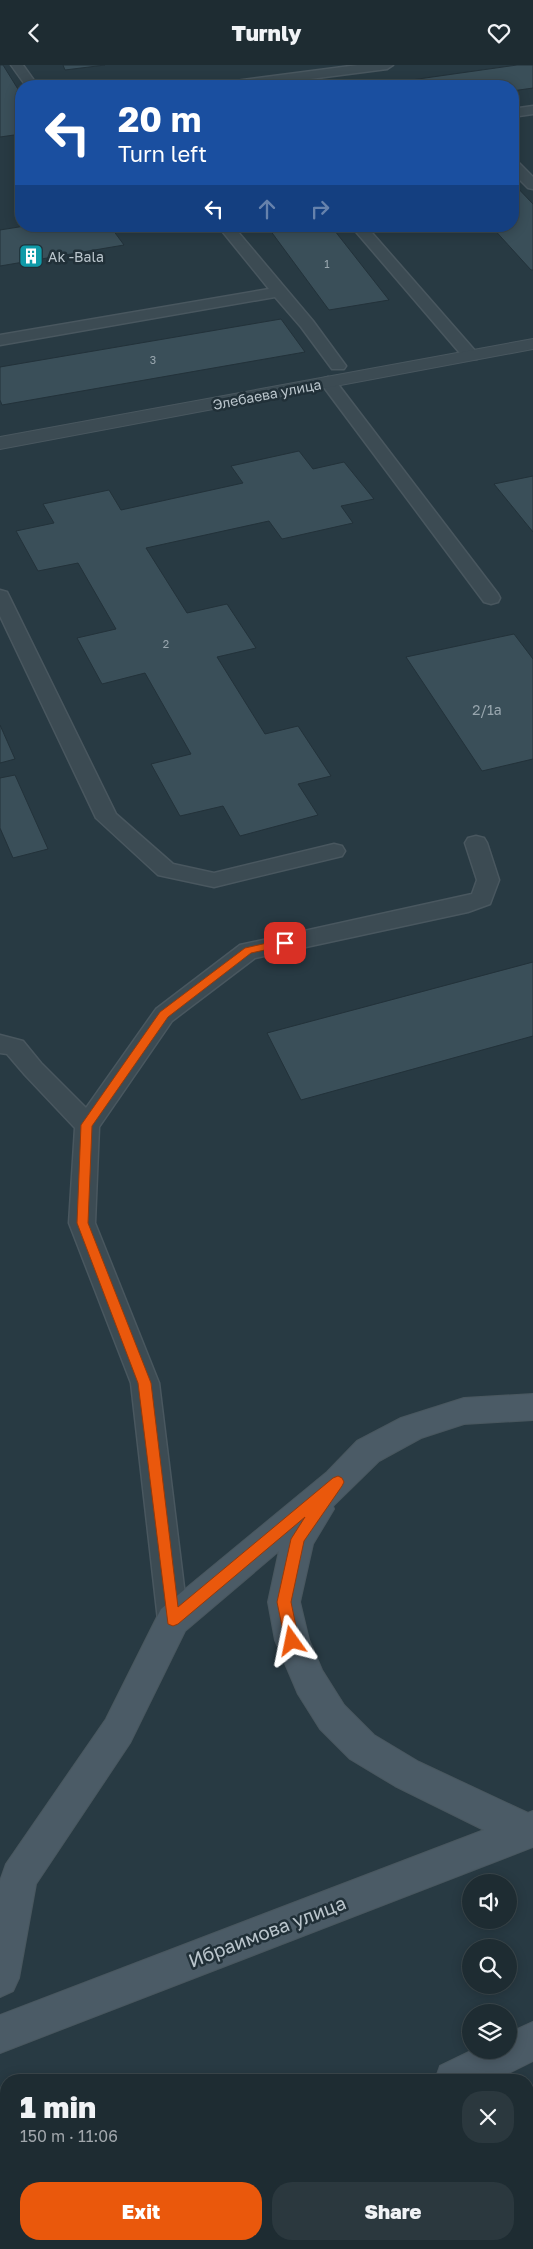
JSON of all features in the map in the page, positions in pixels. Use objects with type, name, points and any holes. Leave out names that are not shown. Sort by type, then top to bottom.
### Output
[{"type":"main road","points":[[0,1978],[19,1877],[118,1731],[173,1620],[338,1482],[368,1451],[412,1427],[464,1411],[533,1407]]},
{"type":"main road","points":[[338,1482],[298,1539],[284,1602],[292,1641],[310,1682],[332,1717],[362,1747],[407,1774],[529,1830]]},
{"type":"main road","name":"Ибраимова улица","points":[[0,2034],[529,1830]]},
{"type":"main road","points":[[466,2074],[533,2041]]},
{"type":"street","name":"Элебаева улица","points":[[0,443],[533,344]]},
{"type":"lane","points":[[17,65],[28,80]]},
{"type":"lane","points":[[273,80],[387,65]]},
{"type":"lane","points":[[519,112],[533,110]]},
{"type":"lane","points":[[519,171],[533,185]]},
{"type":"lane","points":[[229,232],[307,324],[338,366]]},
{"type":"lane","points":[[363,232],[472,355]]},
{"type":"lane","points":[[0,340],[279,292]]},
{"type":"lane","points":[[328,382],[491,598]]},
{"type":"lane","points":[[0,595],[107,818],[166,870],[214,880],[334,851]]},
{"type":"lane","points":[[173,1620],[145,1383],[82,1223],[87,1125],[164,1015],[248,951],[468,904],[482,899],[488,880],[476,843]]},
{"type":"lane","points":[[0,1044],[15,1047],[33,1069],[87,1125]]},
{"type":"building","points":[[0,65],[3,65],[15,84],[15,135],[0,137]]},
{"type":"building","points":[[63,65],[105,65],[65,70]]},
{"type":"building","points":[[517,65],[533,65],[533,88],[519,90],[519,80],[411,80]]},
{"type":"building","points":[[519,189],[533,204],[533,270],[496,232],[519,232]]},
{"type":"building","name":"Ak -Bala","points":[[15,228],[15,232],[114,232],[124,245],[0,266],[0,230]]},
{"type":"building","points":[[271,232],[336,232],[389,300],[329,310]]},
{"type":"building","points":[[281,319],[305,352],[2,405],[0,400],[0,367]]},
{"type":"building","points":[[299,451],[313,469],[344,462],[374,499],[341,506],[353,523],[282,539],[269,521],[146,548],[187,613],[227,604],[256,648],[217,657],[265,734],[298,726],[331,776],[298,784],[318,815],[240,836],[223,806],[180,816],[151,764],[191,754],[145,673],[102,684],[77,638],[116,629],[78,563],[38,571],[16,531],[54,523],[43,504],[109,490],[121,510],[243,483],[231,466]]},
{"type":"building","points":[[533,476],[533,532],[494,484]]},
{"type":"building","points":[[514,634],[533,659],[533,759],[482,771],[406,657]]},
{"type":"building","points":[[0,725],[15,759],[0,763]]},
{"type":"building","points":[[15,775],[48,849],[13,858],[0,828],[0,778]]},
{"type":"building","points":[[533,962],[533,1036],[301,1100],[267,1033]]},
{"type":"place","name":"Ak -Bala","points":[[31,256]]},
{"type":"route","points":[[285,943],[248,951],[164,1015],[87,1125],[82,1223],[145,1383],[173,1620],[338,1482],[298,1539],[284,1602],[292,1641]]}]
